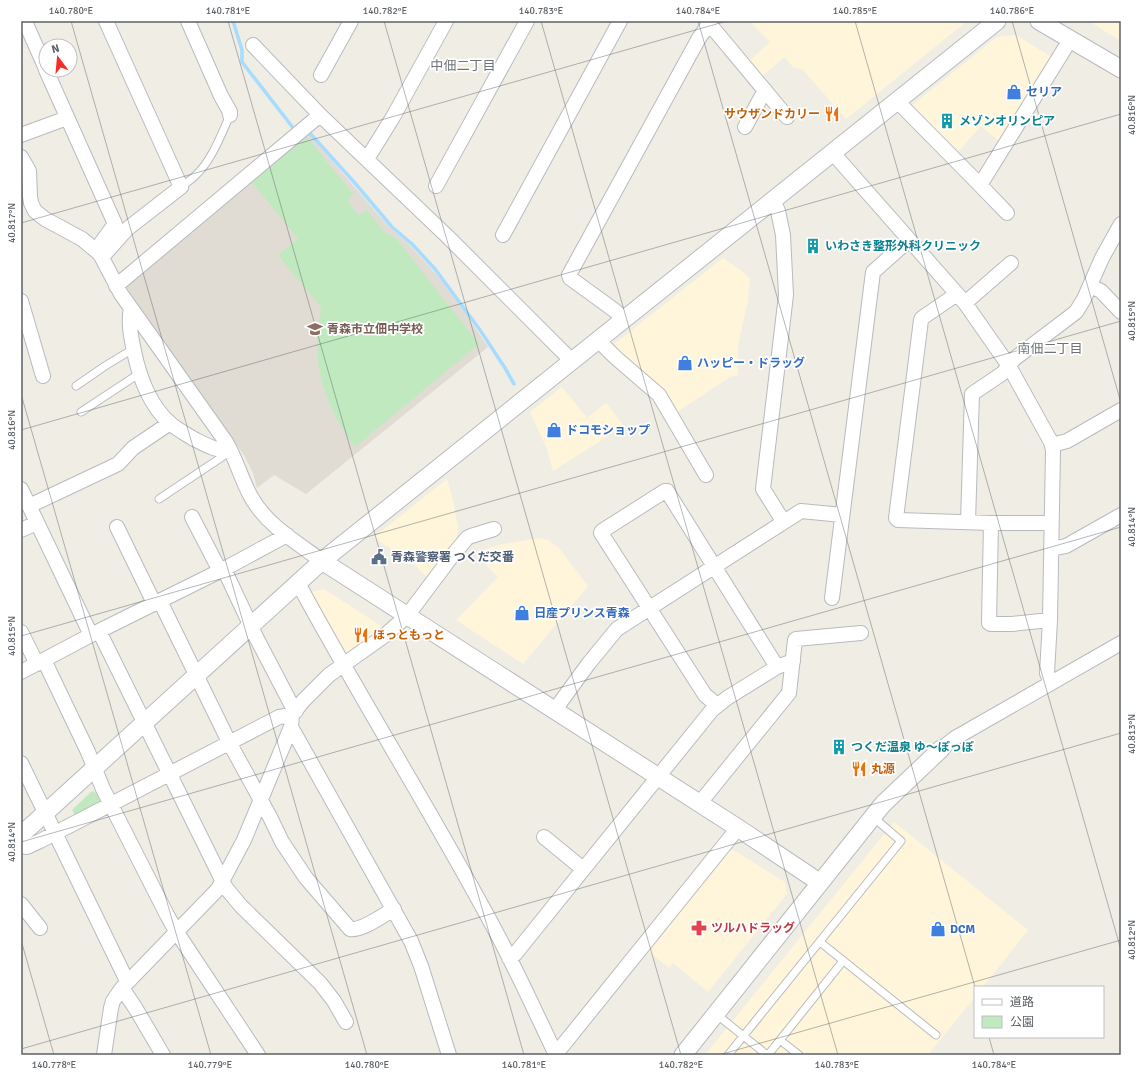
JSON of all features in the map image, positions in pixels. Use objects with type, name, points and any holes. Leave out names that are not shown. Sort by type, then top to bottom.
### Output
[{"type":"street","points":[[99,253],[120,228],[181,187],[106,21]]},
{"type":"street","points":[[188,21],[221,96],[230,112],[230,115]]},
{"type":"street","points":[[321,75],[351,21]]},
{"type":"street","points":[[367,159],[393,118],[446,21]]},
{"type":"street","points":[[436,186],[527,21]]},
{"type":"street","points":[[503,235],[620,21]]},
{"type":"street","points":[[21,835],[322,561],[996,21]]},
{"type":"street","points":[[1039,21],[1121,69]]},
{"type":"street","points":[[624,319],[570,278],[569,275],[708,23],[787,117]]},
{"type":"street","points":[[27,26],[38,51]]},
{"type":"street","points":[[980,185],[1070,40]]},
{"type":"street","points":[[253,45],[320,115],[448,237],[572,361]]},
{"type":"street","points":[[50,78],[120,228]]},
{"type":"street","points":[[745,127],[765,90]]},
{"type":"street","points":[[897,101],[1007,213]]},
{"type":"street","points":[[116,286],[320,115]]},
{"type":"street","points":[[21,135],[67,118]]},
{"type":"street","points":[[832,152],[961,299],[1009,366],[1052,446],[1050,620],[1047,673],[1051,683]]},
{"type":"street","points":[[21,157],[29,171],[30,176],[26,204],[45,219],[82,238],[99,253],[116,286],[229,452],[255,504],[266,518],[322,561],[738,828],[819,882]]},
{"type":"street","points":[[773,200],[778,211],[783,235],[786,295],[763,489],[783,521]]},
{"type":"street","points":[[968,522],[972,394],[1003,373],[1014,359],[1076,312],[1084,299],[1102,258],[1121,224]]},
{"type":"street","points":[[832,598],[873,272],[909,240]]},
{"type":"street","points":[[1011,263],[961,299],[922,318],[921,320],[896,518],[898,520],[1051,523]]},
{"type":"street","points":[[1090,286],[1101,291],[1121,312]]},
{"type":"street","points":[[21,301],[43,376]]},
{"type":"street","points":[[131,308],[130,324],[133,348],[140,373],[151,400],[156,408],[170,423],[206,445],[229,452]]},
{"type":"street","points":[[598,340],[615,357],[659,395],[706,475]]},
{"type":"street","points":[[1052,446],[1067,441],[1121,410]]},
{"type":"street","points":[[29,506],[118,464],[133,448],[170,423]]},
{"type":"street","points":[[21,489],[37,523],[95,633],[144,722],[222,881],[241,906],[320,983],[334,1001],[346,1022]]},
{"type":"street","points":[[717,705],[705,695],[601,533],[602,530],[667,491],[777,667]]},
{"type":"street","points":[[554,711],[613,632],[783,521],[804,510],[842,515]]},
{"type":"street","points":[[1051,549],[1066,546],[1121,515]]},
{"type":"street","points":[[192,517],[251,625],[290,704],[293,718],[415,949],[449,1055]]},
{"type":"street","points":[[21,530],[37,523]]},
{"type":"street","points":[[991,523],[989,623],[1012,624],[1050,620]]},
{"type":"street","points":[[117,527],[291,858],[350,930],[364,926],[394,909]]},
{"type":"street","points":[[104,1055],[113,1001],[124,985],[214,893],[222,881],[244,840],[293,718],[329,675],[384,636],[407,616],[467,538],[494,529]]},
{"type":"street","points":[[21,672],[95,633],[222,570],[287,535]]},
{"type":"street","points":[[298,583],[481,903],[556,1055],[738,828]]},
{"type":"street","points":[[21,632],[40,662],[88,752],[111,804],[176,931],[258,1055]]},
{"type":"street","points":[[699,804],[789,693],[794,640],[861,634]]},
{"type":"street","points":[[683,1055],[872,817],[889,798],[941,749],[955,738],[1121,643]]},
{"type":"street","points":[[509,958],[514,954],[717,705],[777,667],[793,661]]},
{"type":"street","points":[[21,846],[26,847],[54,833],[279,717],[293,718]]},
{"type":"street","points":[[21,763],[124,985],[163,1055]]},
{"type":"street","points":[[544,837],[583,869]]},
{"type":"street","points":[[21,904],[40,928]]},
{"type":"lane","points":[[181,187],[201,169],[217,143],[230,115]]},
{"type":"lane","points":[[76,386],[133,348]]},
{"type":"lane","points":[[81,412],[140,373]]},
{"type":"lane","points":[[159,499],[229,452]]},
{"type":"lane","points":[[728,1055],[901,841],[872,817]]},
{"type":"lane","points":[[820,942],[936,1035]]},
{"type":"lane","points":[[716,1014],[767,1055],[844,961]]},
{"type":"lane","points":[[780,1040],[799,1055]]},
{"type":"shaded area","points":[[749,21],[966,22],[846,119],[803,70],[794,68],[784,57],[761,77],[748,62],[770,42]]},
{"type":"shaded area","points":[[1089,21],[1121,21],[1121,41],[1101,29]]},
{"type":"shaded area","points":[[1016,35],[1053,58],[1000,142],[981,126],[957,153],[910,107],[997,37]]},
{"type":"shaded area","name":"青森市立佃中学校","points":[[307,132],[389,227],[408,243],[437,275],[464,311],[488,347],[306,494],[274,475],[257,488],[253,473],[244,455],[179,365],[127,288],[128,283]]},
{"type":"shaded area","points":[[723,258],[750,278],[747,305],[738,346],[738,375],[730,377],[677,412],[666,395],[613,349],[613,345]]},
{"type":"shaded area","points":[[562,387],[587,418],[606,403],[624,426],[553,471],[547,449],[530,412]]},
{"type":"shaded area","points":[[447,479],[453,500],[458,528],[456,547],[429,579],[406,557],[384,545],[374,537]]},
{"type":"shaded area","points":[[540,538],[548,540],[559,548],[588,586],[523,664],[456,620],[498,577],[474,553],[498,545]]},
{"type":"shaded area","points":[[324,589],[386,629],[348,656],[340,645],[311,592]]},
{"type":"shaded area","points":[[894,822],[1028,930],[984,986],[974,986],[974,998],[928,1055],[705,1055]]},
{"type":"shaded area","points":[[727,850],[733,850],[785,882],[787,894],[708,992],[673,963],[669,968],[647,950]]},
{"type":"green space","points":[[307,137],[353,194],[347,200],[358,215],[367,210],[385,233],[395,237],[479,344],[355,447],[340,424],[328,400],[320,374],[317,337],[321,307],[278,255],[298,239],[252,182]]},
{"type":"green space","points":[[92,791],[98,794],[100,801],[75,815],[72,810]]},
{"type":"waterway","points":[[233,21],[242,50],[242,62],[294,129]]},
{"type":"waterway","points":[[307,130],[392,227],[412,244],[435,269],[480,330],[514,384]]},
{"type":"place","name":"セリア","points":[[1014,92]]},
{"type":"place","name":"サウザンドカリー","points":[[832,114]]},
{"type":"place","name":"メゾンオリンピア","points":[[947,121]]},
{"type":"place","name":"いわさき整形外科クリニック","points":[[813,246]]},
{"type":"place","name":"青森市立佃中学校","points":[[315,329]]},
{"type":"place","name":"ハッピー・ドラッグ","points":[[685,363]]},
{"type":"place","name":"ドコモショップ","points":[[554,430]]},
{"type":"place","name":"青森警察署 つくだ交番","points":[[379,557]]},
{"type":"place","name":"日産プリンス青森","points":[[522,613]]},
{"type":"place","name":"ほっともっと","points":[[361,635]]},
{"type":"place","name":"つくだ温泉 ゆ～ぽっぽ","points":[[839,747]]},
{"type":"place","name":"丸源","points":[[859,769]]},
{"type":"place","name":"ツルハドラッグ","points":[[699,928]]},
{"type":"place","name":"DCM","points":[[938,929]]},
{"type":"district","name":"中佃二丁目","points":[[463,66]]},
{"type":"district","name":"南佃二丁目","points":[[1050,349]]}]
